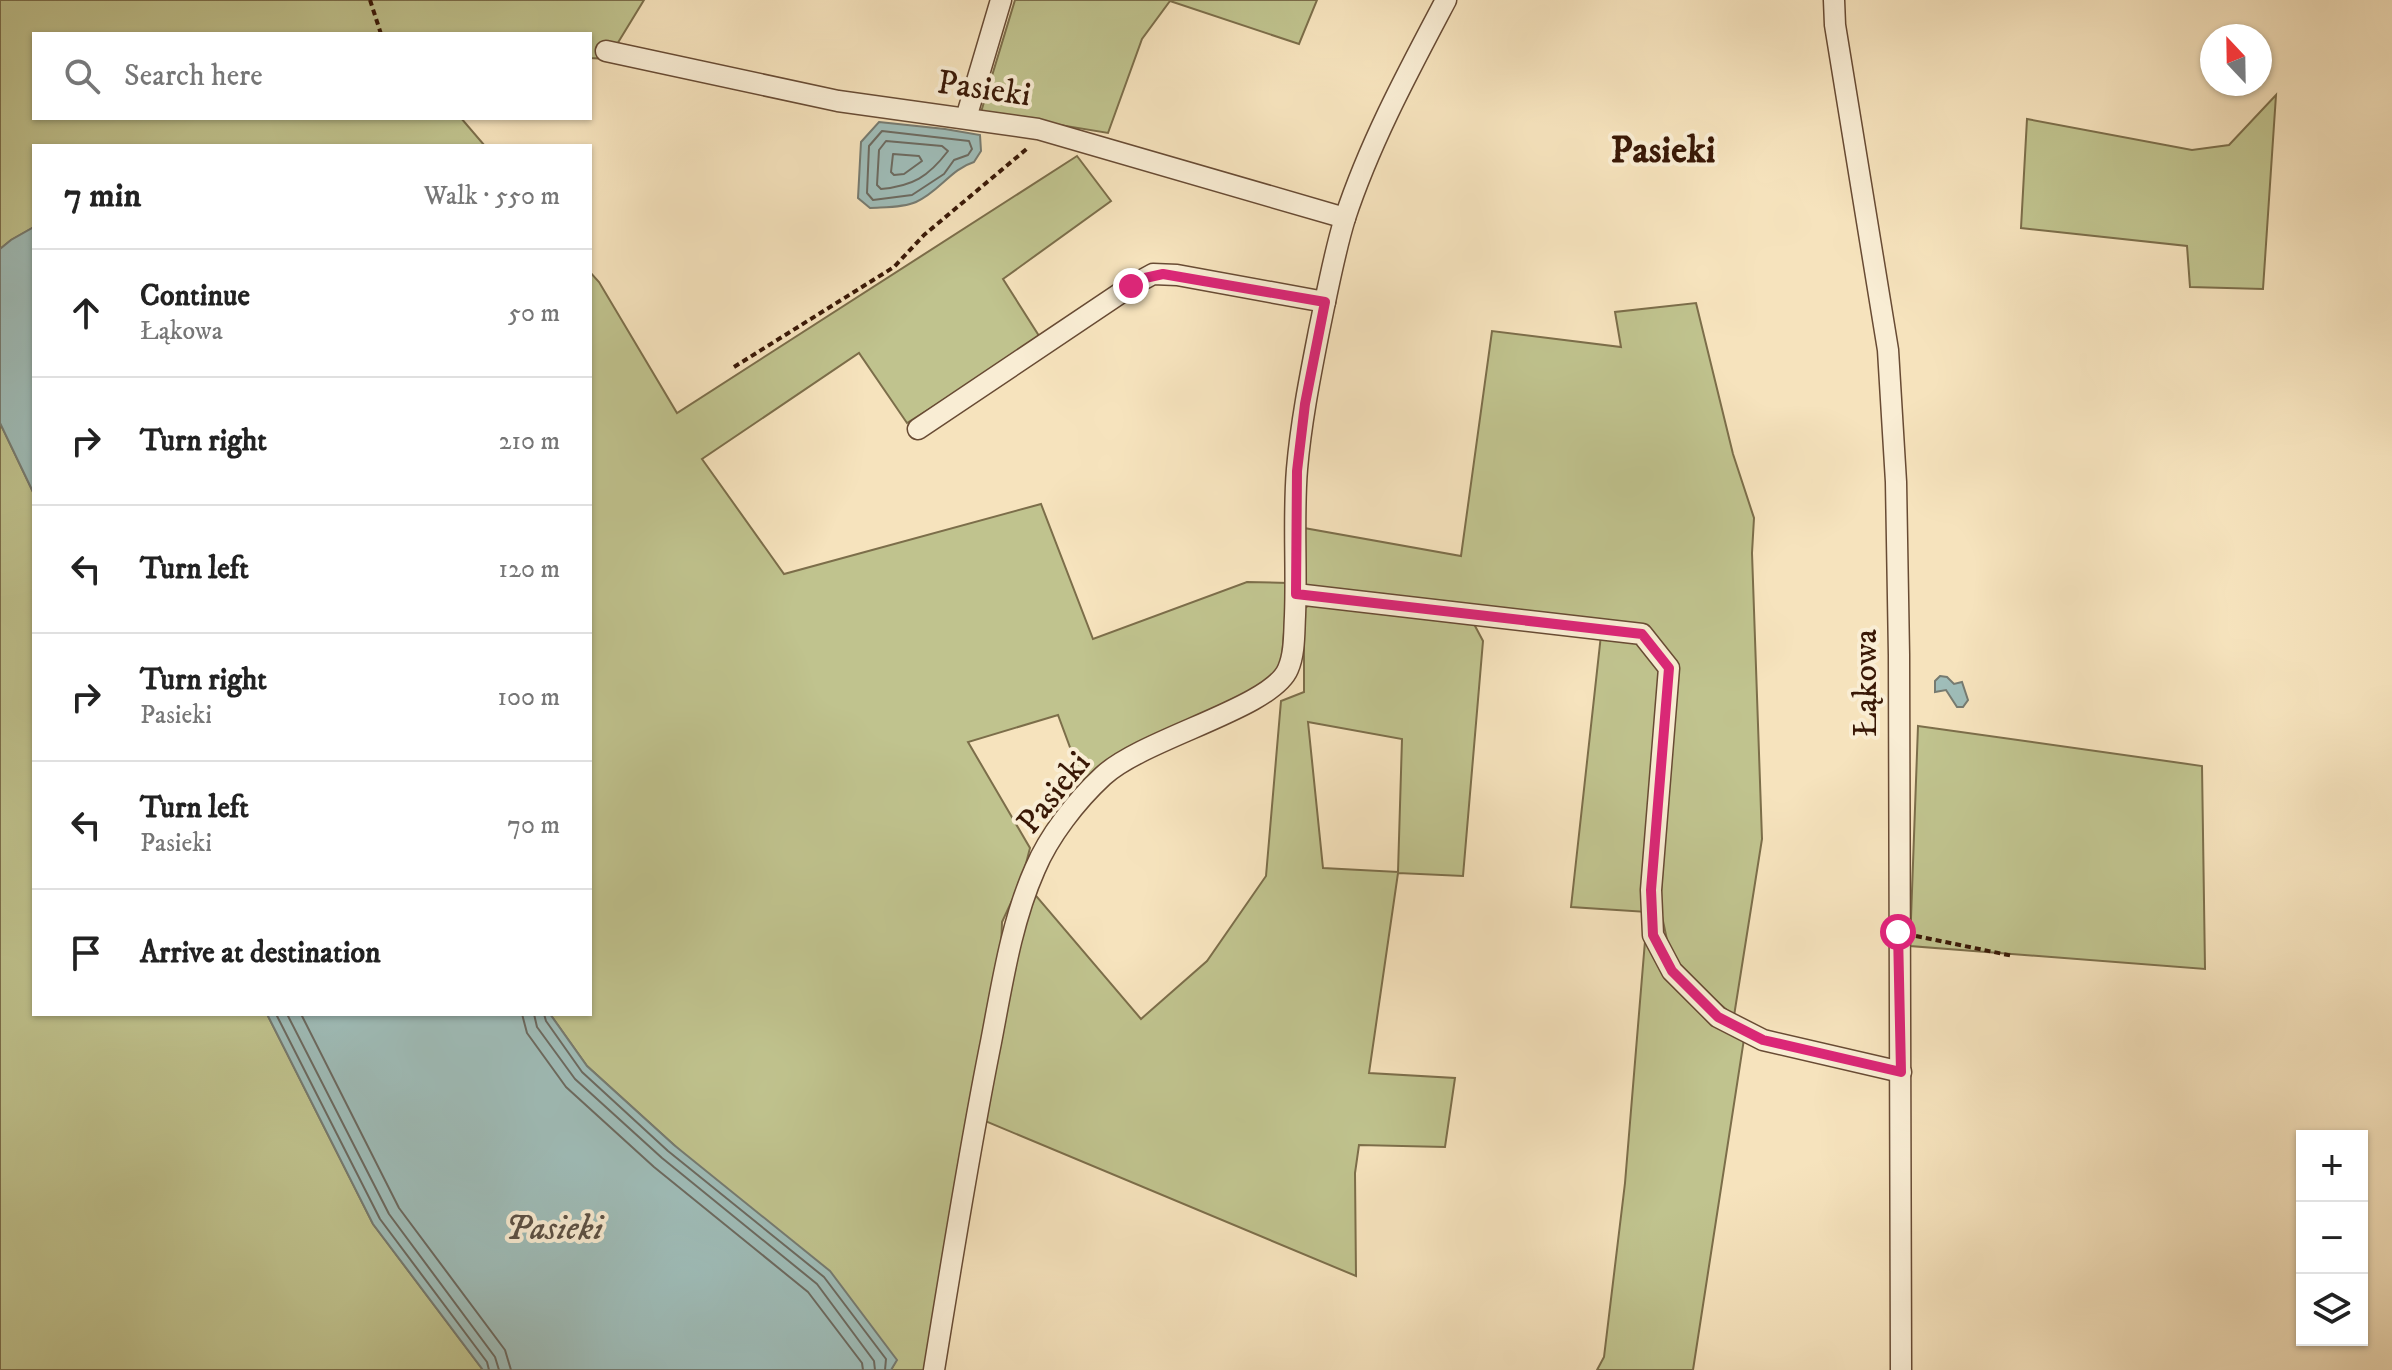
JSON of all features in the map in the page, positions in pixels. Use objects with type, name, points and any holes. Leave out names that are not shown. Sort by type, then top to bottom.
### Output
[{"type":"street","points":[[966,118],[1001,0]]},
{"type":"street","name":"Pasieki","points":[[934,1370],[974,1127],[1001,987],[1035,868],[1049,843],[1105,774],[1151,745],[1260,698],[1279,683],[1289,669],[1296,594],[1297,471],[1305,404],[1325,302],[1345,218],[1381,131],[1446,0]]},
{"type":"street","name":"Łąkowa","points":[[1834,0],[1835,25],[1888,350],[1896,482],[1901,1370]]},
{"type":"street","name":"Pasieki","points":[[606,51],[838,101],[1044,130],[1345,218]]},
{"type":"street","points":[[918,429],[1153,274],[1177,275],[1325,302]]},
{"type":"street","points":[[1296,594],[1642,634],[1669,668],[1651,890],[1653,935],[1672,971],[1718,1017],[1763,1040],[1901,1072]]},
{"type":"path","points":[[370,0],[380,32]]},
{"type":"path","points":[[734,367],[894,267],[924,235],[1026,151],[1044,130]]},
{"type":"path","points":[[1898,932],[2013,956]]},
{"type":"green space","points":[[0,0],[644,0],[608,59],[592,58],[592,32],[32,32],[32,120],[463,120],[483,144],[32,144],[32,228],[0,249]]},
{"type":"green space","points":[[1015,0],[1317,0],[1299,44],[1170,1],[1142,39],[1108,133],[981,112]]},
{"type":"green space","points":[[2276,95],[2263,289],[2190,287],[2187,246],[2021,228],[2027,119],[2192,150],[2229,145]]},
{"type":"green space","points":[[1077,156],[1111,201],[1003,279],[1041,339],[907,423],[859,353],[702,459],[784,574],[1041,504],[1093,639],[1247,582],[1288,583],[1281,669],[1260,690],[1084,785],[1058,715],[968,742],[1030,848],[1022,879],[1002,922],[1001,950],[924,1370],[891,1370],[896,1360],[674,1145],[587,1066],[551,1016],[592,1016],[592,274],[677,413]]},
{"type":"green space","points":[[1696,303],[1733,454],[1754,518],[1752,553],[1762,839],[1734,1016],[1696,984],[1670,954],[1660,907],[1676,667],[1647,628],[1305,589],[1304,528],[1461,556],[1492,331],[1621,347],[1615,312]]},
{"type":"green space","points":[[0,423],[32,490],[32,1016],[268,1016],[373,1224],[483,1370],[0,1370]]},
{"type":"green space","points":[[1316,602],[1474,624],[1483,641],[1463,876],[1398,873],[1369,1073],[1455,1078],[1445,1147],[1359,1145],[1355,1173],[1356,1276],[985,1121],[1011,973],[1032,891],[1141,1019],[1207,961],[1266,876],[1281,701],[1304,692],[1304,608]],"holes":[[[1308,722],[1402,739],[1398,872],[1323,868]]]},
{"type":"green space","points":[[1601,635],[1638,640],[1663,671],[1647,912],[1571,907]]},
{"type":"green space","points":[[1918,726],[2202,766],[2205,969],[1910,946]]},
{"type":"green space","points":[[1645,941],[1666,978],[1744,1039],[1693,1370],[1597,1370],[1604,1357],[1625,1183]]},
{"type":"water","points":[[879,122],[980,135],[981,151],[974,162],[958,170],[932,193],[916,202],[870,208],[858,198],[861,142]]},
{"type":"water","points":[[32,228],[32,490],[0,423],[0,249]]},
{"type":"water","points":[[1940,676],[1947,677],[1954,684],[1962,682],[1968,700],[1963,707],[1957,707],[1946,690],[1935,692],[1935,681]]},
{"type":"water","name":"Pasieki","points":[[268,1016],[551,1016],[587,1066],[674,1145],[830,1271],[897,1360],[891,1370],[483,1370],[373,1224]]},
{"type":"district","name":"Pasieki","points":[[1663,151]]},
{"type":"route","points":[[1131,286],[1153,274],[1177,275],[1325,302],[1305,404],[1297,471],[1296,594],[1642,634],[1669,668],[1651,890],[1653,935],[1672,971],[1718,1017],[1763,1040],[1901,1072],[1898,932]]}]
